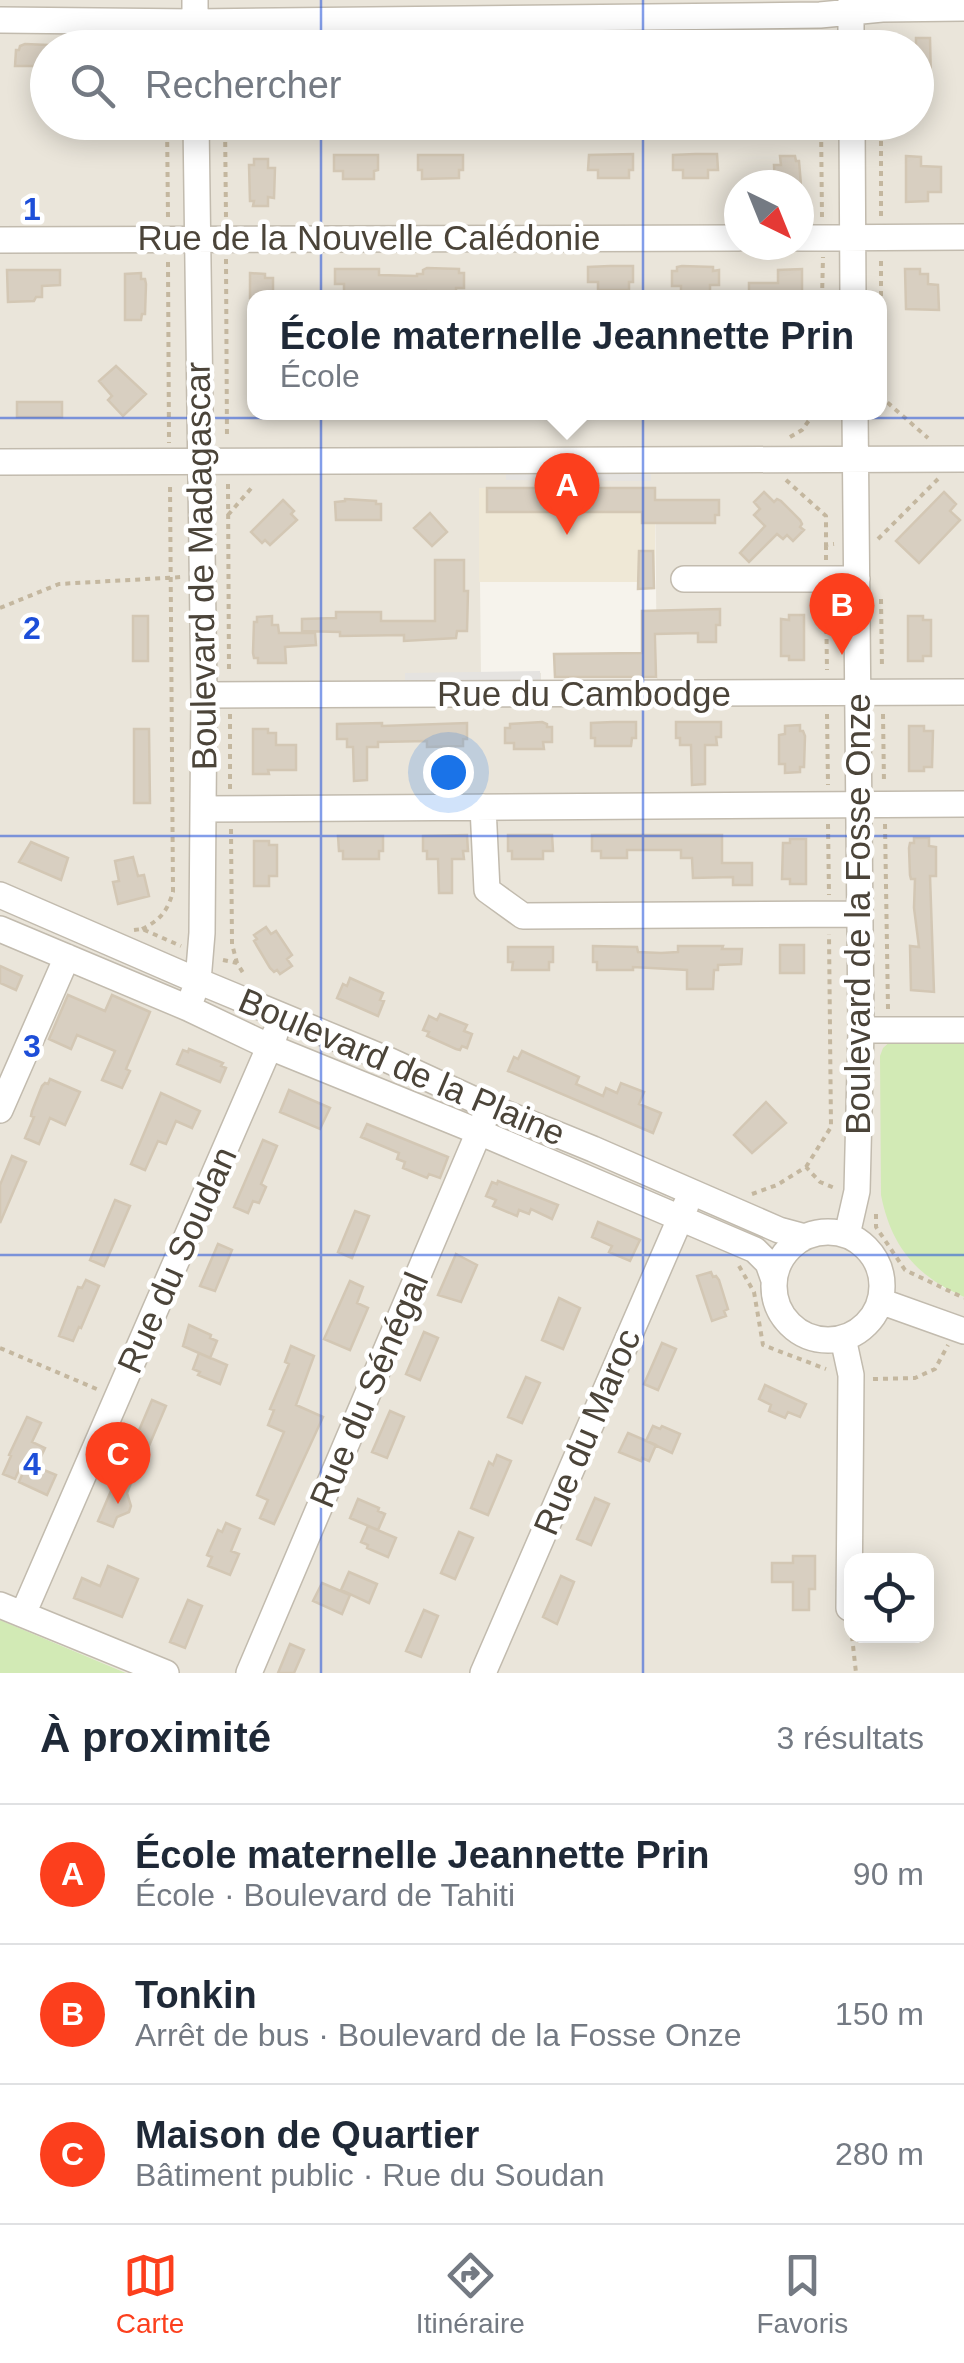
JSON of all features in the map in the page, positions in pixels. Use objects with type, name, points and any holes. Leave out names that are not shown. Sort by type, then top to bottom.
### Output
[{"type":"street","points":[[0,20],[195,23],[820,15],[851,6],[964,8]]},
{"type":"street","name":"Boulevard de Madagascar","points":[[188,1008],[198,981],[203,808],[217,695],[202,576],[196,140]]},
{"type":"street","points":[[852,140],[853,290]]},
{"type":"street","points":[[814,238],[964,237]]},
{"type":"street","name":"Rue de la Nouvelle Calédonie","points":[[0,240],[724,238]]},
{"type":"street","name":"Boulevard de la Fosse Onze","points":[[847,1235],[857,1191],[861,1030],[855,420]]},
{"type":"street","points":[[0,462],[953,459]]},
{"type":"street","points":[[684,579],[857,579]]},
{"type":"street","name":"Rue du Cambodge","points":[[217,695],[964,692]]},
{"type":"street","points":[[203,808],[964,804]]},
{"type":"street","points":[[483,806],[487,890],[524,916],[860,914]]},
{"type":"street","name":"Boulevard de la Plaine","points":[[0,896],[386,1058],[490,1107],[779,1230],[804,1237]]},
{"type":"street","name":"Boulevard de la Plaine","points":[[0,929],[755,1250],[768,1264],[774,1280]]},
{"type":"street","points":[[0,1110],[67,958]]},
{"type":"street","name":"Rue du Soudan","points":[[11,1609],[117,1398],[282,1015]]},
{"type":"street","points":[[861,1030],[964,1030]]},
{"type":"street","points":[[374,1090],[386,1058]]},
{"type":"street","name":"Rue du Sénégal","points":[[248,1673],[490,1107]]},
{"type":"street","points":[[582,1176],[593,1148]]},
{"type":"street","name":"Rue du Maroc","points":[[484,1673],[692,1192]]},
{"type":"street","points":[[818,1232],[847,1235],[862,1243],[880,1269],[880,1301],[872,1318],[842,1338],[822,1340],[802,1334],[786,1320],[776,1301],[774,1280],[779,1262],[804,1237],[818,1232]]},
{"type":"street","points":[[880,1301],[960,1329]]},
{"type":"street","points":[[842,1338],[850,1378],[849,1553]]},
{"type":"street","points":[[11,1609],[166,1673]]},
{"type":"path","points":[[142,929],[159,920],[173,892],[167,140]]},
{"type":"path","points":[[225,140],[228,516],[217,695],[230,808],[232,944],[238,963]]},
{"type":"path","points":[[814,203],[819,140]]},
{"type":"path","points":[[814,254],[821,290]]},
{"type":"path","points":[[887,402],[926,437],[942,439],[953,459]]},
{"type":"path","points":[[228,516],[274,460]]},
{"type":"path","points":[[751,1194],[777,1185],[806,1167],[831,1128],[826,545]]},
{"type":"path","points":[[0,608],[59,584],[202,576]]},
{"type":"path","points":[[806,1167],[820,1182],[837,1190],[857,1191]]},
{"type":"path","points":[[876,1210],[876,1226],[905,1270],[964,1298]]},
{"type":"path","points":[[738,1264],[754,1292],[763,1345],[850,1378],[915,1378],[935,1369],[960,1329]]},
{"type":"path","points":[[0,1348],[117,1398]]},
{"type":"path","points":[[853,1643],[856,1673]]},
{"type":"shaded area","points":[[0,0],[964,0],[964,1039],[940,1286],[964,1297],[964,1673],[126,1673],[0,1620]],"holes":[[[655,487],[657,683],[541,685],[541,673],[481,674],[479,488]]]},
{"type":"shaded area","points":[[506,465],[651,466],[651,481],[506,480]]},
{"type":"shaded area","points":[[655,487],[655,582],[479,582],[479,488]]},
{"type":"shaded area","points":[[540,671],[541,686],[405,688],[405,673]]},
{"type":"green space","points":[[893,1039],[964,1039],[964,1297],[919,1269],[899,1244],[885,1213],[881,1195],[880,1056]]},
{"type":"green space","points":[[0,1620],[126,1673],[0,1673]]},
{"type":"building","points":[[30,44],[30,66],[15,66],[20,46]]},
{"type":"building","points":[[633,154],[629,178],[598,178],[598,170],[588,170],[589,155]]},
{"type":"building","points":[[717,154],[718,170],[708,170],[708,178],[683,178],[683,170],[673,170],[673,155]]},
{"type":"building","points":[[334,155],[378,155],[374,179],[343,179],[343,171],[334,171]]},
{"type":"building","points":[[418,155],[463,155],[463,170],[459,170],[459,178],[422,179]]},
{"type":"building","points":[[780,156],[795,156],[800,170],[774,170],[774,165],[781,165]]},
{"type":"building","points":[[906,156],[921,157],[921,166],[941,167],[941,192],[928,192],[928,201],[906,202]]},
{"type":"building","points":[[254,159],[268,159],[268,168],[275,168],[274,198],[268,197],[268,206],[253,206],[254,201],[250,201],[249,165],[254,165]]},
{"type":"building","points":[[633,266],[629,290],[598,290],[598,282],[588,282],[588,267]]},
{"type":"building","points":[[677,267],[713,267],[713,271],[719,270],[719,285],[710,285],[710,290],[681,290],[681,286],[672,286],[672,271],[677,271]]},
{"type":"building","points":[[335,269],[379,269],[379,275],[417,276],[423,270],[459,269],[459,273],[464,273],[464,288],[344,290],[344,284],[335,284]]},
{"type":"building","points":[[802,269],[802,290],[749,290],[749,283],[778,283],[778,270]]},
{"type":"building","points":[[905,269],[920,269],[920,274],[928,274],[928,284],[938,285],[939,310],[906,309]]},
{"type":"building","points":[[7,270],[60,270],[60,285],[42,286],[42,297],[34,301],[8,302]]},
{"type":"building","points":[[141,273],[146,284],[145,314],[141,320],[125,320],[125,274]]},
{"type":"building","points":[[250,273],[273,278],[273,290],[250,290]]},
{"type":"building","points":[[116,366],[146,394],[123,416],[108,400],[112,396],[99,381]]},
{"type":"building","points":[[17,402],[62,402],[62,417],[17,417]]},
{"type":"building","points":[[487,488],[655,488],[655,500],[719,500],[719,515],[715,515],[715,523],[642,523],[642,512],[487,512]]},
{"type":"building","points":[[764,492],[774,502],[781,501],[800,520],[804,530],[793,541],[787,535],[783,539],[777,534],[749,562],[740,553],[765,526],[754,515],[760,509],[754,502]]},
{"type":"building","points":[[944,492],[956,504],[950,511],[960,520],[919,563],[896,541]]},
{"type":"building","points":[[283,500],[297,520],[270,545],[265,540],[262,543],[251,532]]},
{"type":"building","points":[[376,501],[381,504],[381,520],[336,520],[335,502]]},
{"type":"building","points":[[430,513],[447,532],[432,546],[414,528]]},
{"type":"building","points":[[639,551],[653,551],[654,588],[638,589]]},
{"type":"building","points":[[435,560],[464,560],[467,631],[457,631],[456,638],[404,641],[404,635],[340,636],[340,632],[302,631],[302,619],[336,618],[336,612],[381,612],[381,621],[435,621]]},
{"type":"building","points":[[720,609],[716,642],[698,642],[698,633],[655,634],[656,677],[555,677],[554,654],[642,653],[642,611]]},
{"type":"building","points":[[789,615],[804,615],[804,660],[781,656],[781,619],[789,620]]},
{"type":"building","points":[[133,616],[148,616],[148,661],[133,661]]},
{"type":"building","points":[[272,616],[272,625],[278,625],[279,633],[315,633],[316,645],[285,647],[286,663],[258,663],[253,653],[254,622],[257,617]]},
{"type":"building","points":[[908,616],[931,620],[931,656],[923,656],[923,661],[908,661]]},
{"type":"building","points":[[542,722],[552,727],[552,742],[543,742],[544,749],[514,749],[514,743],[505,743],[505,728],[510,728],[510,724]]},
{"type":"building","points":[[636,722],[636,738],[632,738],[631,746],[595,746],[595,738],[591,738],[591,723]]},
{"type":"building","points":[[676,722],[721,722],[717,745],[705,745],[705,784],[692,785],[691,745],[680,745]]},
{"type":"building","points":[[467,723],[467,739],[463,739],[463,746],[427,747],[427,741],[378,742],[378,747],[367,747],[367,780],[354,781],[353,747],[347,747],[347,739],[337,739],[337,724]]},
{"type":"building","points":[[800,725],[805,736],[804,767],[800,767],[800,772],[785,773],[785,764],[779,764],[779,735],[785,734],[785,726]]},
{"type":"building","points":[[909,726],[924,726],[924,731],[933,731],[932,767],[924,767],[924,771],[909,771]]},
{"type":"building","points":[[134,729],[149,729],[150,803],[134,803]]},
{"type":"building","points":[[253,729],[276,733],[276,745],[296,745],[296,770],[253,774]]},
{"type":"building","points":[[467,835],[464,859],[452,859],[452,893],[439,893],[438,859],[427,859],[423,836]]},
{"type":"building","points":[[508,835],[552,835],[553,851],[543,851],[543,859],[512,859]]},
{"type":"building","points":[[592,835],[722,835],[722,863],[752,863],[752,885],[733,885],[733,877],[693,878],[692,858],[681,858],[681,850],[627,850],[627,858],[601,858],[601,851],[592,851]]},
{"type":"building","points":[[338,836],[383,836],[383,851],[379,851],[379,859],[343,859]]},
{"type":"building","points":[[914,838],[929,838],[929,846],[936,847],[936,876],[930,876],[934,992],[911,990],[910,946],[919,947],[915,879],[910,875],[909,848]]},
{"type":"building","points":[[790,839],[806,839],[806,884],[790,884],[790,879],[782,879],[783,843],[790,843]]},
{"type":"building","points":[[254,841],[277,845],[277,876],[269,876],[269,886],[254,886]]},
{"type":"building","points":[[31,842],[68,858],[61,880],[19,862]]},
{"type":"building","points":[[133,857],[138,876],[144,875],[149,896],[118,904],[113,882],[119,881],[115,861]]},
{"type":"building","points":[[266,927],[271,934],[276,931],[292,955],[287,959],[292,966],[280,974],[270,968],[254,941],[254,935]]},
{"type":"building","points":[[780,945],[804,945],[804,973],[780,973]]},
{"type":"building","points":[[593,946],[637,947],[638,952],[661,953],[678,952],[678,946],[723,946],[722,949],[742,949],[741,964],[718,965],[713,989],[687,989],[687,970],[597,970]]},
{"type":"building","points":[[508,947],[553,947],[553,962],[549,962],[549,970],[512,970]]},
{"type":"building","points":[[0,966],[22,976],[16,990],[0,983]]},
{"type":"building","points":[[350,978],[383,993],[378,1016],[337,998]]},
{"type":"building","points":[[68,995],[105,1011],[112,995],[150,1012],[122,1088],[102,1080],[115,1051],[77,1035],[71,1049],[49,1039]]},
{"type":"building","points":[[440,1014],[467,1025],[464,1031],[472,1034],[467,1048],[456,1049],[427,1036],[429,1032],[423,1030],[429,1016],[437,1020]]},
{"type":"building","points":[[183,1050],[223,1063],[221,1066],[226,1068],[220,1082],[177,1064]]},
{"type":"building","points":[[522,1051],[579,1077],[576,1084],[603,1096],[606,1088],[617,1093],[621,1083],[644,1092],[639,1104],[661,1113],[653,1133],[508,1071],[514,1057],[518,1059]]},
{"type":"building","points":[[50,1079],[80,1092],[65,1125],[50,1118],[39,1144],[25,1138],[42,1086]]},
{"type":"building","points":[[289,1090],[330,1108],[320,1129],[280,1112]]},
{"type":"building","points":[[161,1093],[200,1111],[192,1128],[176,1121],[166,1144],[158,1141],[145,1170],[131,1164]]},
{"type":"building","points":[[766,1102],[786,1123],[752,1153],[734,1135]]},
{"type":"building","points":[[367,1124],[448,1157],[440,1178],[429,1174],[427,1178],[403,1168],[405,1162],[397,1159],[399,1153],[361,1137]]},
{"type":"building","points":[[263,1140],[277,1146],[261,1184],[266,1187],[259,1203],[253,1201],[248,1213],[234,1207]]},
{"type":"building","points":[[12,1156],[26,1162],[0,1223],[0,1185]]},
{"type":"building","points":[[492,1182],[558,1205],[552,1219],[531,1209],[529,1214],[519,1210],[517,1216],[493,1206],[496,1200],[486,1196]]},
{"type":"building","points":[[115,1200],[130,1206],[104,1266],[90,1260]]},
{"type":"building","points":[[355,1211],[369,1216],[352,1258],[338,1252]]},
{"type":"building","points":[[598,1222],[640,1240],[630,1261],[609,1252],[612,1246],[592,1237]]},
{"type":"building","points":[[218,1244],[232,1250],[215,1291],[200,1286]]},
{"type":"building","points":[[456,1254],[477,1265],[461,1302],[438,1295]]},
{"type":"building","points":[[711,1272],[719,1280],[728,1309],[724,1311],[726,1316],[712,1321],[697,1276]]},
{"type":"building","points":[[86,1280],[99,1286],[73,1341],[59,1336],[78,1287],[82,1288]]},
{"type":"building","points":[[350,1281],[363,1287],[357,1303],[368,1308],[350,1350],[324,1339]]},
{"type":"building","points":[[559,1298],[580,1308],[563,1349],[542,1340]]},
{"type":"building","points":[[189,1325],[217,1341],[210,1358],[183,1346]]},
{"type":"building","points":[[424,1332],[438,1338],[420,1380],[406,1374]]},
{"type":"building","points":[[662,1343],[676,1349],[658,1390],[644,1384]]},
{"type":"building","points":[[291,1346],[314,1356],[296,1405],[323,1417],[274,1524],[260,1518],[268,1500],[257,1495],[284,1432],[268,1425],[274,1410],[270,1409],[289,1364],[285,1362]]},
{"type":"building","points":[[199,1353],[227,1365],[220,1384],[193,1369]]},
{"type":"building","points":[[526,1377],[540,1383],[522,1423],[508,1417]]},
{"type":"building","points":[[765,1385],[806,1404],[800,1417],[788,1412],[785,1418],[769,1411],[771,1405],[759,1399]]},
{"type":"building","points":[[152,1400],[166,1406],[148,1448],[134,1442]]},
{"type":"building","points":[[390,1411],[404,1417],[387,1458],[372,1452]]},
{"type":"building","points":[[27,1417],[41,1423],[32,1442],[45,1448],[36,1467],[23,1461],[15,1479],[3,1474]]},
{"type":"building","points":[[653,1426],[680,1434],[672,1453],[646,1441]]},
{"type":"building","points":[[628,1433],[656,1445],[649,1461],[619,1452]]},
{"type":"building","points":[[497,1455],[511,1461],[488,1515],[471,1508],[489,1462],[493,1465]]},
{"type":"building","points":[[27,1463],[56,1475],[47,1495],[19,1482]]},
{"type":"building","points":[[117,1477],[131,1483],[127,1493],[131,1506],[129,1512],[117,1517],[113,1527],[98,1521]]},
{"type":"building","points":[[595,1498],[609,1504],[591,1545],[577,1539]]},
{"type":"building","points":[[358,1499],[385,1514],[378,1530],[350,1518]]},
{"type":"building","points":[[226,1523],[240,1529],[231,1551],[239,1554],[230,1575],[208,1566],[212,1557],[207,1555],[218,1530],[222,1532]]},
{"type":"building","points":[[368,1526],[396,1538],[388,1557],[361,1542]]},
{"type":"building","points":[[459,1532],[473,1538],[455,1579],[441,1573]]},
{"type":"building","points":[[793,1556],[815,1556],[815,1589],[809,1589],[809,1610],[793,1610],[793,1582],[772,1582],[772,1563],[793,1563]]},
{"type":"building","points":[[108,1566],[138,1579],[122,1617],[74,1598],[82,1578],[100,1586]]},
{"type":"building","points":[[349,1572],[377,1584],[369,1603],[341,1590]]},
{"type":"building","points":[[561,1576],[574,1582],[557,1624],[543,1617]]},
{"type":"building","points":[[322,1583],[350,1595],[342,1614],[313,1601]]},
{"type":"building","points":[[188,1600],[202,1606],[185,1648],[170,1642]]},
{"type":"building","points":[[424,1610],[438,1616],[421,1657],[406,1651]]},
{"type":"building","points":[[290,1644],[304,1650],[294,1673],[278,1673]]},
{"type":"place","name":"École maternelle Jeannette Prin","points":[[567,535]]},
{"type":"place","name":"Tonkin","points":[[842,655]]},
{"type":"place","name":"Maison de Quartier","points":[[118,1504]]}]
